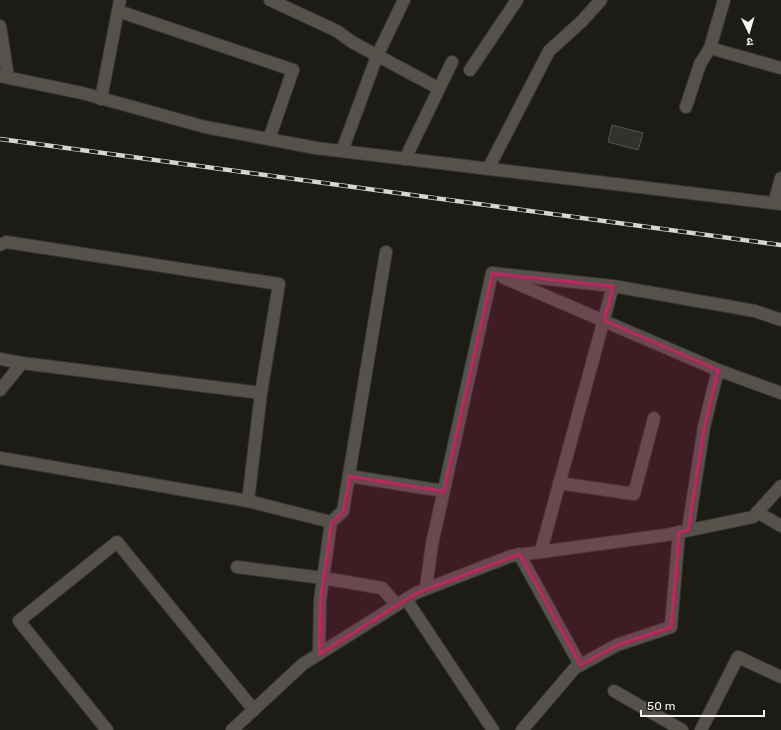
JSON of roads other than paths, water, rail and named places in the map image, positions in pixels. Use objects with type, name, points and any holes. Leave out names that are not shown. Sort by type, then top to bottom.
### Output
[{"type":"street","points":[[270,0],[337,31],[352,42],[438,88]]},
{"type":"street","points":[[342,151],[377,56],[404,0]]},
{"type":"street","points":[[470,70],[516,0]]},
{"type":"street","points":[[488,169],[549,51],[582,21],[601,0]]},
{"type":"street","points":[[686,108],[700,64],[710,48],[724,0]]},
{"type":"street","points":[[101,98],[119,6],[293,70],[269,139]]},
{"type":"street","points":[[0,26],[4,76],[101,98],[205,127],[342,151],[778,203],[781,178]]},
{"type":"street","points":[[710,48],[781,68]]},
{"type":"street","points":[[404,159],[452,62]]},
{"type":"street","points":[[0,244],[6,242],[279,284],[261,393],[248,501]]},
{"type":"street","points":[[319,654],[320,600],[331,522],[343,512],[386,252]]},
{"type":"street","points":[[492,273],[613,286],[754,311],[781,320]]},
{"type":"street","points":[[492,273],[718,370],[781,393]]},
{"type":"street","points":[[426,588],[432,544],[443,491],[492,273]]},
{"type":"street","points":[[541,551],[613,286]]},
{"type":"street","points":[[0,359],[261,393]]},
{"type":"street","points":[[0,390],[22,363]]},
{"type":"street","points":[[522,730],[575,668],[617,645],[671,627],[684,531],[704,427],[718,370]]},
{"type":"street","points":[[559,482],[634,494],[654,418]]},
{"type":"street","points":[[0,458],[248,501],[331,522]]},
{"type":"street","points":[[349,476],[443,491]]},
{"type":"street","points":[[232,730],[303,664],[401,602],[426,588],[519,554],[684,531],[753,517],[781,486]]},
{"type":"street","points":[[757,512],[781,526]]},
{"type":"street","points":[[107,730],[19,621],[117,542],[254,710]]},
{"type":"street","points":[[519,554],[580,665]]},
{"type":"street","points":[[237,567],[323,578],[382,588],[401,602],[493,730]]},
{"type":"street","points":[[701,730],[738,656],[781,677]]},
{"type":"street","points":[[614,691],[682,730]]},
{"type":"railway","points":[[0,139],[781,245]]}]
